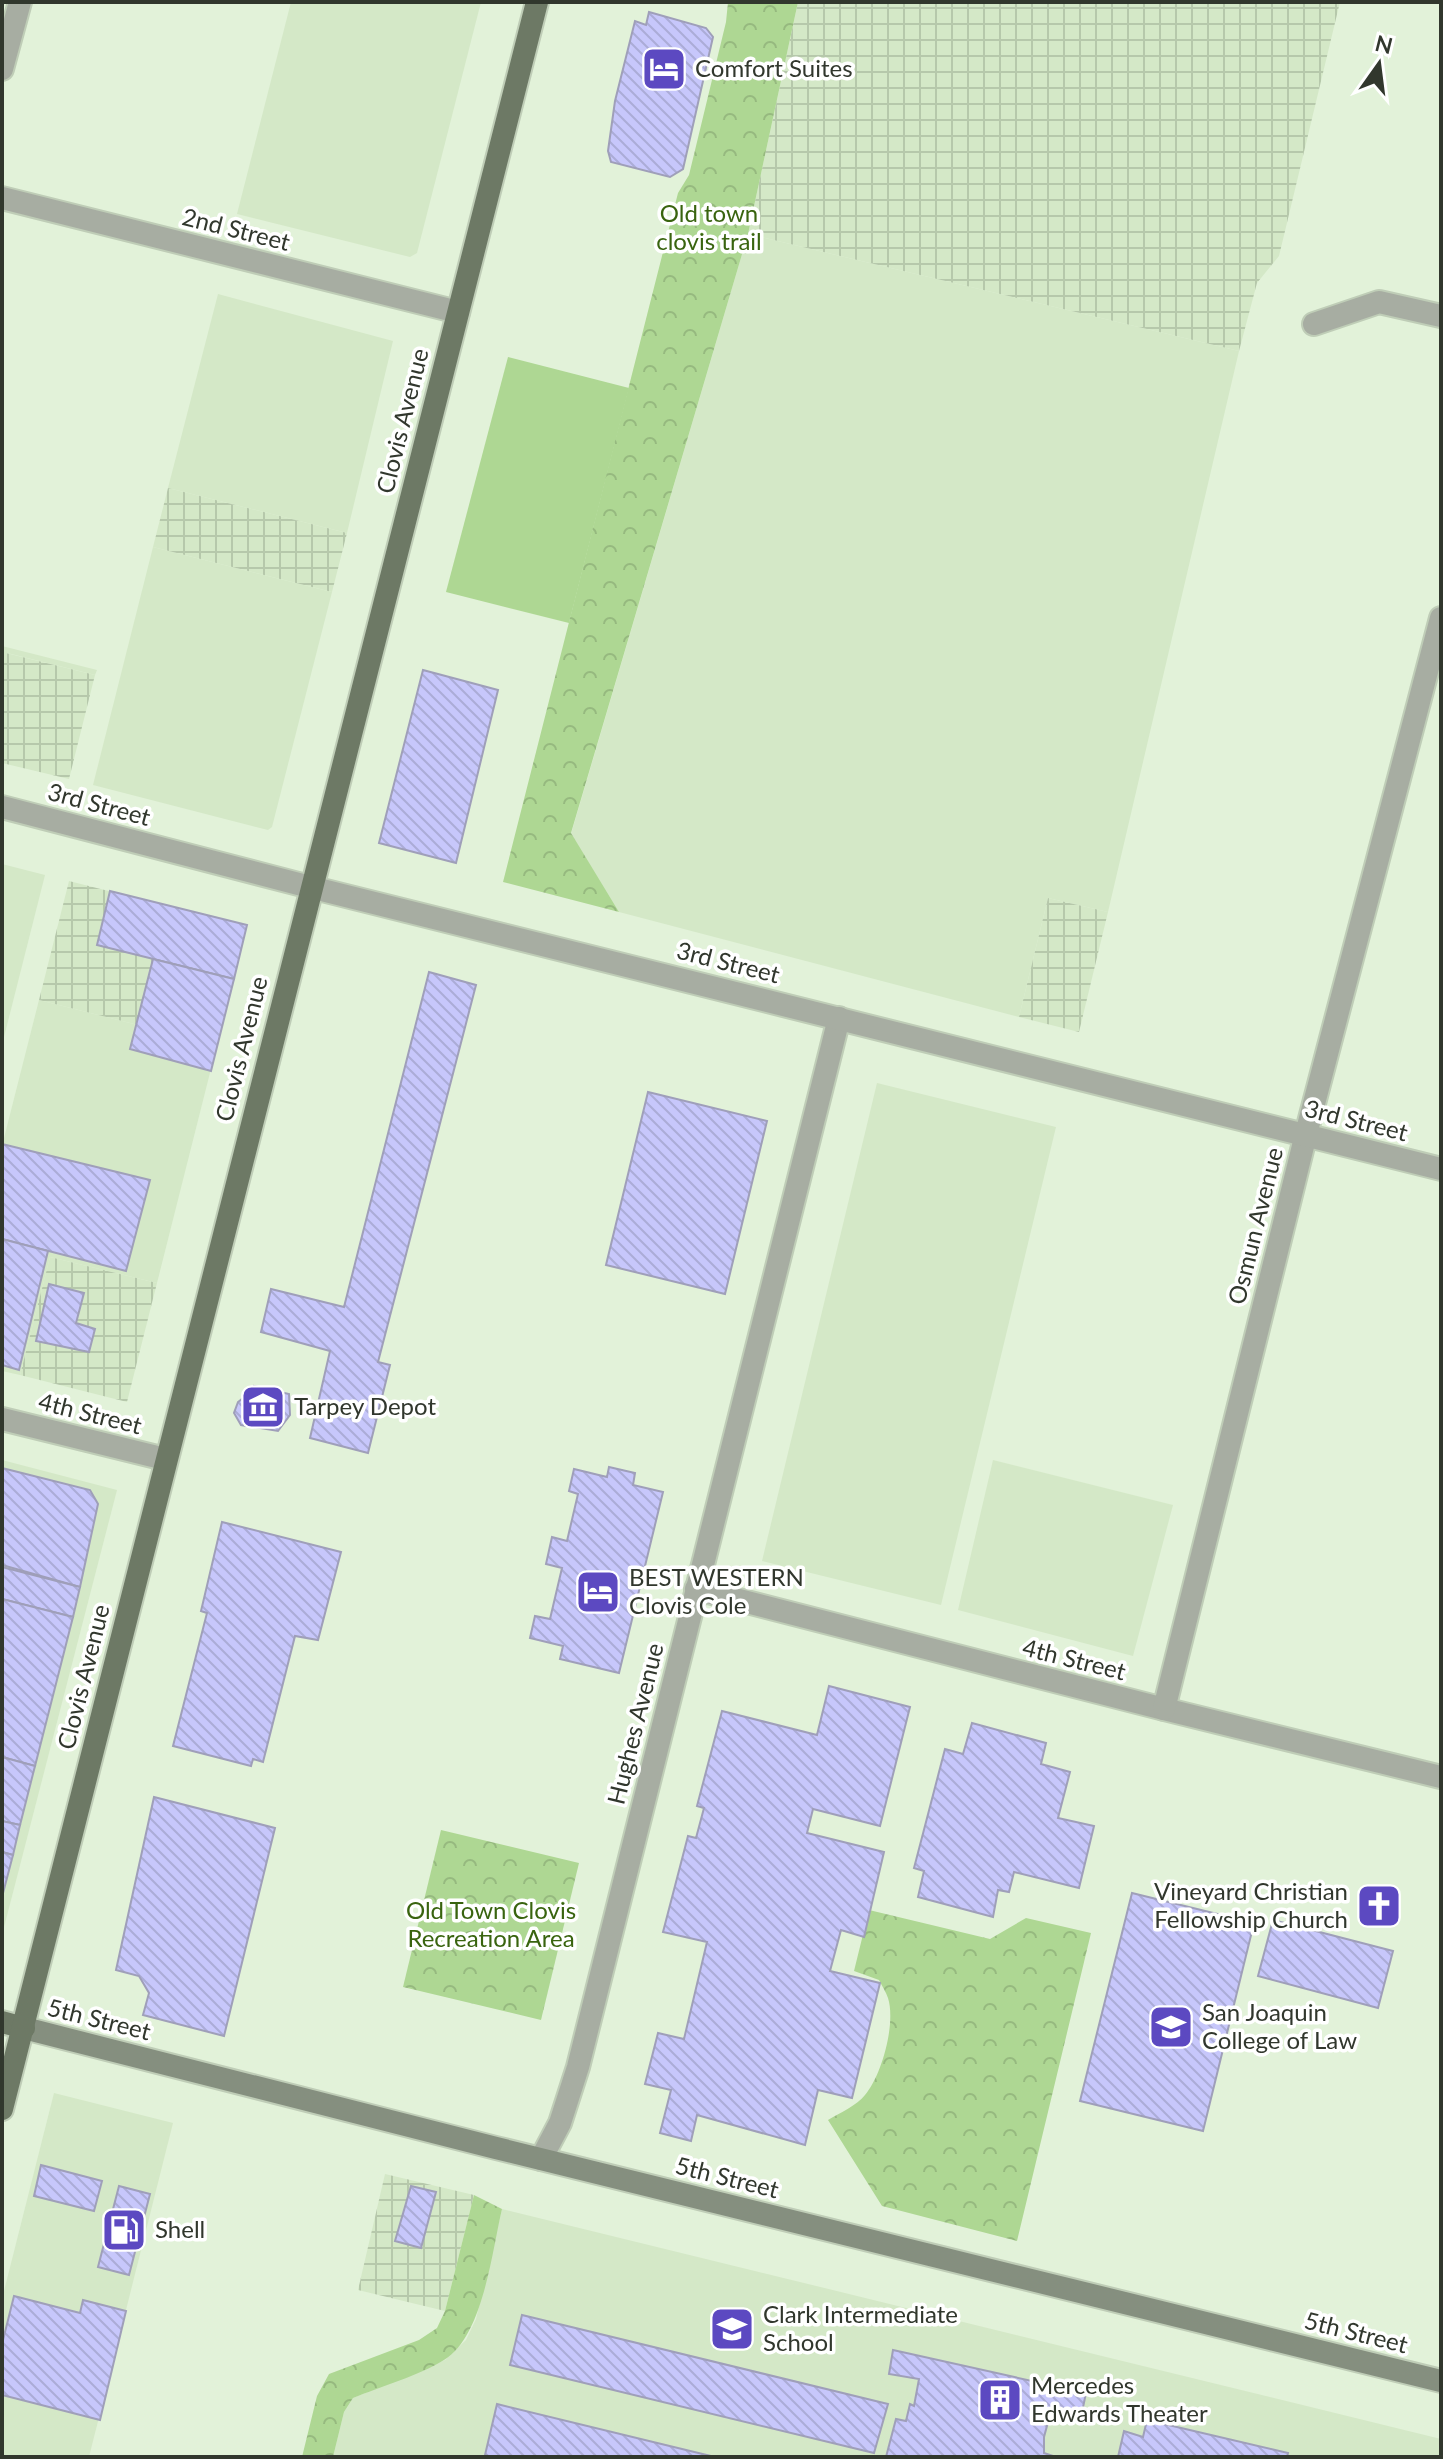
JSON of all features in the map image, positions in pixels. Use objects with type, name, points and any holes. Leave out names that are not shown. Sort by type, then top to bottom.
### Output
[{"type":"main road","name":"Clovis Avenue","points":[[2,2109],[13,2025],[165,1459],[537,2]]},
{"type":"main road","name":"5th Street","points":[[13,2025],[1441,2381]]},
{"type":"street","points":[[2,69],[20,2]]},
{"type":"street","name":"2nd Street","points":[[2,198],[458,312]]},
{"type":"street","points":[[1314,324],[1379,302],[1441,316]]},
{"type":"street","name":"Osmun Avenue","points":[[1164,1709],[1306,1134],[1441,618]]},
{"type":"street","name":"3rd Street","points":[[2,807],[310,887],[1441,1169]]},
{"type":"street","name":"Hughes Avenue","points":[[541,2159],[560,2123],[578,2067],[839,1018]]},
{"type":"street","name":"4th Street","points":[[2,1419],[165,1459]]},
{"type":"street","name":"4th Street","points":[[696,1589],[1441,1777]]},
{"type":"shaded area","points":[[291,2],[481,2],[417,253],[410,257],[237,214]]},
{"type":"shaded area","points":[[798,2],[1340,2],[1279,256],[1257,283],[1239,351],[748,234]]},
{"type":"shaded area","points":[[748,234],[1239,351],[1108,912],[1048,898],[1019,1017],[619,912],[571,834]]},
{"type":"shaded area","points":[[218,294],[393,341],[347,533],[168,488]]},
{"type":"shaded area","points":[[168,488],[347,533],[332,592],[153,547]]},
{"type":"shaded area","points":[[153,547],[332,592],[272,827],[268,830],[93,785]]},
{"type":"shaded area","points":[[2,646],[97,670],[95,675],[7,653],[2,669]]},
{"type":"shaded area","points":[[6,653],[95,675],[69,779],[2,763],[2,669]]},
{"type":"shaded area","points":[[2,864],[45,875],[2,1045]]},
{"type":"shaded area","points":[[69,881],[247,926],[217,1045],[39,1000]]},
{"type":"shaded area","points":[[1048,898],[1108,912],[1079,1032],[1019,1017]]},
{"type":"shaded area","points":[[39,1000],[217,1045],[157,1283],[50,1257],[20,1375],[2,1371],[2,1146]]},
{"type":"shaded area","points":[[877,1083],[1056,1127],[941,1605],[762,1561]]},
{"type":"shaded area","points":[[50,1257],[157,1283],[127,1402],[20,1375]]},
{"type":"shaded area","points":[[2,1460],[117,1490],[2,1935]]},
{"type":"shaded area","points":[[993,1460],[1173,1505],[1133,1656],[958,1610]]},
{"type":"shaded area","points":[[54,2093],[173,2123],[89,2457],[2,2457],[2,2299]]},
{"type":"shaded area","points":[[385,2174],[474,2195],[445,2311],[358,2290]]},
{"type":"shaded area","name":"Clark Intermediate School","points":[[502,2209],[1441,2439],[1441,2457],[333,2457],[344,2412],[353,2398],[445,2360],[466,2340],[476,2319]]},
{"type":"green space","name":"Old town clovis trail","points":[[728,2],[798,2],[748,234],[571,833],[619,912],[503,882],[678,193],[689,175],[726,22]]},
{"type":"green space","points":[[508,357],[629,388],[569,623],[446,592]]},
{"type":"green space","name":"Old Town Clovis Recreation Area","points":[[441,1830],[579,1863],[541,2020],[403,1987]]},
{"type":"green space","points":[[869,1910],[990,1939],[1026,1918],[1091,1933],[1017,2241],[882,2206],[828,2120],[865,2095],[877,2075],[889,2034],[890,2009],[879,1980],[854,1971]]},
{"type":"green space","points":[[474,2195],[502,2209],[484,2292],[468,2333],[457,2349],[444,2360],[412,2376],[353,2398],[344,2412],[333,2457],[302,2457],[317,2396],[329,2374],[419,2340],[437,2328],[445,2311]]},
{"type":"building","name":"Comfort Suites","points":[[649,12],[706,28],[713,37],[683,169],[670,177],[611,162],[608,151],[615,101],[635,21],[646,25]]},
{"type":"building","points":[[423,670],[498,690],[456,863],[379,843]]},
{"type":"building","points":[[110,891],[247,925],[234,979],[97,945]]},
{"type":"building","points":[[153,959],[234,979],[211,1071],[130,1049]]},
{"type":"building","points":[[429,972],[476,985],[378,1362],[390,1365],[368,1453],[310,1438],[330,1351],[261,1332],[271,1289],[344,1307]]},
{"type":"building","points":[[648,1092],[767,1121],[725,1294],[606,1265]]},
{"type":"building","points":[[2,1144],[150,1180],[126,1271],[2,1239]]},
{"type":"building","points":[[2,1239],[48,1251],[19,1370],[2,1365]]},
{"type":"building","points":[[49,1284],[84,1293],[76,1323],[95,1329],[89,1352],[36,1341]]},
{"type":"building","name":"Tarpey Depot","points":[[254,1386],[289,1394],[290,1415],[278,1431],[241,1425],[234,1413],[238,1402],[248,1394],[251,1396]]},
{"type":"building","name":"BEST WESTERN Clovis Cole","points":[[609,1467],[635,1473],[633,1485],[663,1492],[619,1673],[560,1659],[563,1646],[530,1638],[535,1616],[550,1619],[562,1568],[546,1564],[552,1537],[567,1541],[578,1494],[569,1491],[574,1469],[607,1477]]},
{"type":"building","points":[[2,1468],[90,1490],[98,1504],[80,1587],[2,1565]]},
{"type":"building","points":[[222,1522],[341,1552],[318,1640],[295,1636],[263,1762],[253,1759],[251,1766],[173,1746],[207,1613],[201,1611]]},
{"type":"building","points":[[2,1567],[80,1587],[73,1617],[2,1599]]},
{"type":"building","points":[[2,1599],[73,1617],[35,1766],[2,1757]]},
{"type":"building","points":[[829,1686],[910,1707],[880,1826],[813,1809],[807,1833],[884,1852],[864,1937],[841,1930],[830,1971],[880,1983],[852,2098],[818,2090],[805,2145],[697,2115],[691,2141],[660,2133],[671,2090],[645,2084],[658,2033],[684,2039],[707,1942],[663,1932],[688,1836],[696,1838],[704,1808],[697,1806],[722,1711],[817,1735]]},
{"type":"building","points":[[972,1723],[1046,1743],[1041,1764],[1070,1772],[1058,1818],[1094,1826],[1079,1888],[1014,1872],[1009,1892],[998,1890],[993,1917],[918,1897],[924,1871],[914,1868],[945,1749],[963,1754]]},
{"type":"building","points":[[2,1757],[35,1766],[20,1825],[2,1821]]},
{"type":"building","points":[[154,1797],[275,1828],[224,2036],[143,2015],[149,1993],[139,1976],[116,1970]]},
{"type":"building","points":[[2,1821],[20,1825],[13,1855],[2,1852]]},
{"type":"building","points":[[2,1852],[13,1855],[2,1897]]},
{"type":"building","points":[[1132,1893],[1254,1923],[1203,2131],[1080,2101]]},
{"type":"building","points":[[1273,1920],[1393,1951],[1378,2008],[1258,1976]]},
{"type":"building","points":[[41,2165],[102,2181],[94,2211],[34,2196]]},
{"type":"building","name":"Shell","points":[[119,2186],[150,2194],[129,2275],[98,2267]]},
{"type":"building","points":[[411,2186],[436,2192],[421,2248],[395,2241]]},
{"type":"building","points":[[14,2296],[80,2313],[83,2300],[126,2311],[100,2420],[2,2395],[2,2344]]},
{"type":"building","points":[[522,2315],[888,2404],[874,2453],[510,2365]]},
{"type":"building","name":"Mercedes Edwards Theater","points":[[893,2350],[1086,2393],[1081,2417],[1051,2411],[1044,2437],[1044,2453],[1056,2457],[886,2457],[896,2419],[906,2421],[910,2404],[914,2406],[919,2379],[889,2374]]},
{"type":"building","points":[[497,2404],[715,2457],[492,2457],[485,2455]]},
{"type":"building","points":[[1147,2420],[1288,2453],[1287,2457],[1118,2457],[1124,2431],[1143,2437]]},
{"type":"place","name":"Comfort Suites","points":[[664,69]]},
{"type":"place","name":"Tarpey Depot","points":[[263,1407]]},
{"type":"place","name":"BEST WESTERN Clovis Cole","points":[[598,1592]]},
{"type":"place","name":"Vineyard Christian Fellowship Church","points":[[1379,1906]]},
{"type":"place","name":"San Joaquin College of Law","points":[[1171,2027]]},
{"type":"place","name":"Shell","points":[[124,2230]]},
{"type":"place","name":"Clark Intermediate School","points":[[732,2329]]},
{"type":"place","name":"Mercedes Edwards Theater","points":[[1000,2400]]}]
